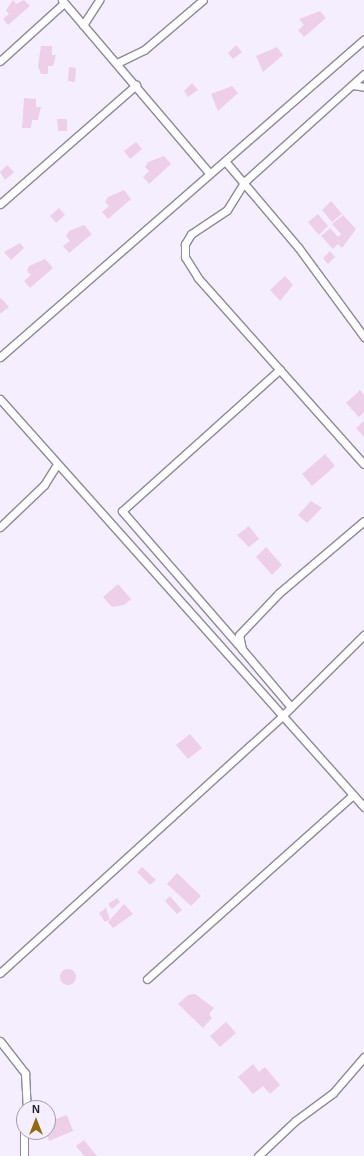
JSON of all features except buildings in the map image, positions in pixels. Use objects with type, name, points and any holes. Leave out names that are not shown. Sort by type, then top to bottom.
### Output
[{"type":"street","points":[[83,25],[99,0]]},
{"type":"street","points":[[117,63],[144,50],[203,0]]},
{"type":"street","points":[[0,61],[63,2],[136,85],[210,174]]},
{"type":"street","points":[[0,358],[364,40]]},
{"type":"street","points":[[364,74],[245,180],[227,210],[191,234],[185,244],[185,257],[198,278],[364,464]]},
{"type":"street","points":[[0,204],[136,85]]},
{"type":"street","points":[[353,85],[364,87]]},
{"type":"street","points":[[225,161],[245,180],[364,338]]},
{"type":"street","points":[[280,369],[122,511],[291,707]]},
{"type":"street","points":[[0,399],[57,464],[213,635],[281,717],[364,807]]},
{"type":"street","points":[[0,527],[44,485],[57,464]]},
{"type":"street","points":[[242,649],[239,635],[248,622],[364,521]]},
{"type":"street","points":[[0,973],[281,717],[364,635]]},
{"type":"street","points":[[147,979],[353,795]]},
{"type":"street","points":[[0,1041],[25,1073],[27,1100]]},
{"type":"street","points":[[258,1156],[295,1121],[333,1093],[364,1057]]},
{"type":"street","points":[[24,1140],[24,1156]]}]
